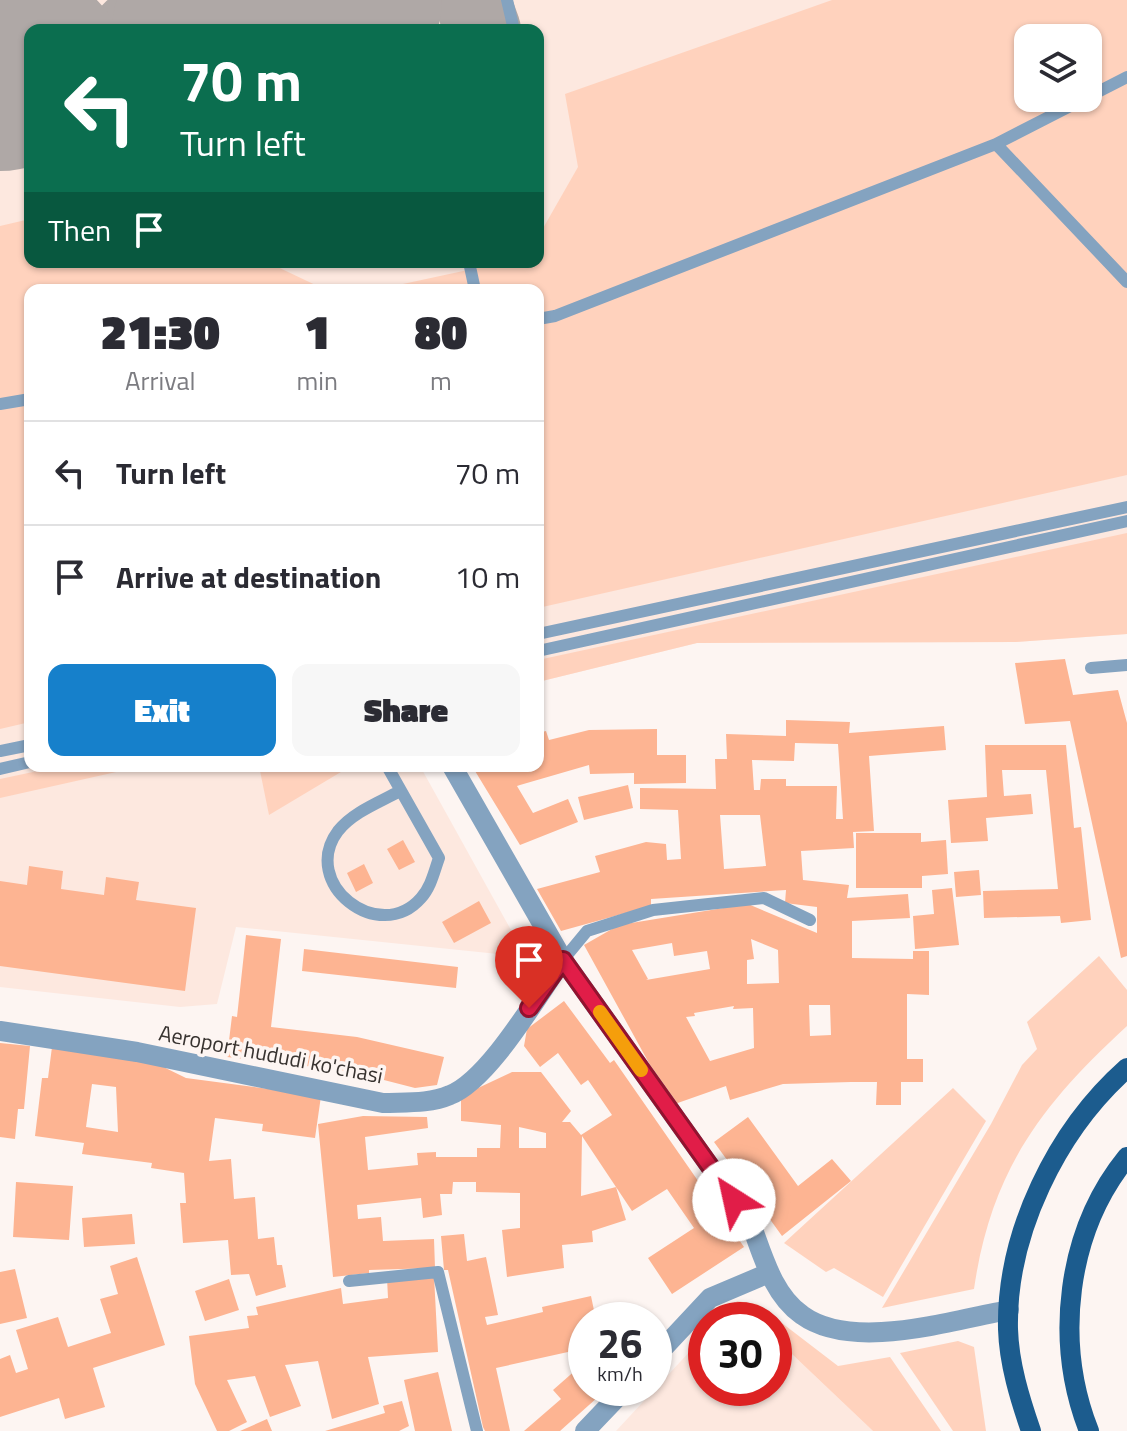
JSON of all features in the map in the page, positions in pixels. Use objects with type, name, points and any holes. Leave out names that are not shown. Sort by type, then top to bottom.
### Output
[{"type":"main road","points":[[1031,1431],[1014,1373],[1009,1310],[1024,1235],[1051,1165],[1084,1112],[1127,1068]]},
{"type":"main road","points":[[1089,1431],[1079,1401],[1069,1347],[1071,1291],[1076,1265],[1094,1213],[1127,1157]]},
{"type":"street","points":[[455,772],[563,960],[751,1224],[769,1273],[800,1314],[821,1326],[878,1333],[1009,1310]]},
{"type":"street","name":"Aeroport hududi ko'chasi","points":[[0,1031],[137,1052],[383,1103],[422,1102],[451,1095],[478,1079],[563,960]]},
{"type":"street","points":[[672,1339],[710,1298],[769,1273]]},
{"type":"street","points":[[585,1431],[609,1406]]},
{"type":"lane","points":[[507,0],[513,24]]},
{"type":"lane","points":[[1102,90],[1127,77]]},
{"type":"lane","points":[[544,317],[996,144],[1058,112]]},
{"type":"lane","points":[[996,144],[1127,282]]},
{"type":"lane","points":[[0,404],[24,400]]},
{"type":"lane","points":[[544,633],[1127,507]]},
{"type":"lane","points":[[544,650],[1127,521]]},
{"type":"lane","points":[[1091,668],[1127,665]]},
{"type":"lane","points":[[0,751],[24,746]]},
{"type":"lane","points":[[0,769],[24,763]]},
{"type":"lane","points":[[390,772],[439,858],[429,887],[415,904],[390,915],[363,912],[342,898],[333,885],[328,859],[331,844],[355,816],[400,791]]},
{"type":"lane","points":[[563,960],[587,931],[653,910],[764,898],[810,920]]},
{"type":"lane","points":[[349,1281],[438,1272],[477,1431]]},
{"type":"shaded area","points":[[0,0],[1127,0],[1127,634],[1016,642],[697,643],[544,681],[544,284],[24,284],[24,772],[423,772],[526,957],[236,927],[217,1004],[180,1007],[0,987]]},
{"type":"shaded area","points":[[832,0],[1127,0],[1127,475],[544,607],[544,284],[403,284],[477,268],[544,268],[544,226],[578,167],[565,94]]},
{"type":"shaded area","points":[[24,220],[24,268],[280,268],[313,284],[24,284],[24,723],[0,729],[0,226]]},
{"type":"shaded area","points":[[1127,533],[1127,634],[1016,642],[697,643],[544,681],[544,659]]},
{"type":"shaded area","points":[[33,772],[116,772],[0,798],[0,779]]},
{"type":"shaded area","points":[[260,772],[341,772],[269,815]]},
{"type":"shaded area","points":[[1099,956],[1127,990],[1127,1026],[1069,1084],[1025,1143],[993,1209],[974,1289],[882,1308],[991,1124],[1022,1065],[1037,1049],[1027,1022]]},
{"type":"shaded area","points":[[953,1088],[986,1121],[883,1297],[834,1268],[826,1272],[784,1243]]},
{"type":"shaded area","points":[[792,1331],[838,1366],[890,1357],[941,1431],[873,1431],[792,1354]]},
{"type":"shaded area","points":[[958,1341],[974,1347],[986,1431],[953,1431],[900,1353]]},
{"type":"shaded area","points":[[688,1353],[688,1406],[792,1406],[792,1354],[873,1431],[616,1431],[639,1406],[672,1406],[672,1371]]},
{"type":"building","points":[[1065,659],[1073,695],[1118,690],[1127,723],[1127,956],[1121,958],[1070,721],[1025,724],[1015,663]]},
{"type":"building","points":[[786,720],[850,722],[849,733],[944,726],[946,750],[869,756],[874,831],[853,832],[854,848],[801,851],[803,880],[849,885],[847,898],[908,894],[910,918],[852,921],[852,958],[913,959],[913,951],[929,951],[929,995],[907,994],[907,1059],[923,1059],[923,1082],[901,1082],[901,1105],[876,1105],[877,1082],[851,1082],[783,1084],[730,1100],[726,1086],[672,1105],[584,945],[619,925],[748,904],[817,933],[817,907],[785,903],[786,890],[651,899],[651,906],[561,931],[537,889],[600,872],[595,856],[646,842],[666,844],[667,860],[681,859],[678,810],[640,809],[640,788],[716,789],[715,759],[727,759],[726,734],[786,736]],"holes":[[[795,743],[838,744],[843,819],[836,819],[837,786],[786,786],[786,779],[761,779],[760,790],[754,790],[752,760],[794,761]],[[720,815],[760,815],[766,866],[724,869]],[[751,939],[778,950],[779,983],[747,984],[747,960],[754,959]],[[672,943],[674,956],[707,951],[710,969],[648,979],[632,950]],[[809,1005],[830,1005],[831,1035],[810,1036]],[[734,1006],[733,1009],[753,1008],[754,1048],[710,1061],[686,1017],[695,1016],[694,1013]]]},
{"type":"building","points":[[657,729],[657,755],[686,755],[686,783],[634,784],[634,773],[590,774],[589,765],[517,786],[533,813],[568,799],[578,822],[520,845],[476,772],[544,772],[544,732],[549,740],[589,730]]},
{"type":"building","points":[[985,745],[1066,745],[1074,828],[1081,827],[1091,920],[1061,923],[1060,916],[984,918],[983,891],[1058,889],[1046,770],[1002,770],[1004,796],[1031,794],[1033,814],[986,818],[988,841],[951,843],[948,800],[987,797]]},
{"type":"building","points":[[628,785],[633,808],[584,820],[578,797]]},
{"type":"building","points":[[856,833],[921,833],[921,842],[946,840],[948,874],[922,876],[922,888],[856,888]]},
{"type":"building","points":[[403,840],[415,862],[399,870],[387,849]]},
{"type":"building","points":[[364,864],[373,883],[356,892],[347,873]]},
{"type":"building","points":[[29,866],[63,871],[61,889],[104,895],[106,877],[139,882],[136,900],[196,908],[185,991],[0,966],[0,881],[27,885]]},
{"type":"building","points":[[979,870],[981,895],[956,897],[954,872]]},
{"type":"building","points":[[952,888],[959,945],[915,949],[913,916],[934,914],[932,890]]},
{"type":"building","points":[[479,901],[491,923],[454,943],[442,922]]},
{"type":"building","points":[[246,935],[281,939],[271,1027],[357,1037],[444,1057],[437,1085],[415,1088],[349,1071],[227,1057],[232,1016],[237,1017]]},
{"type":"building","points":[[304,949],[458,967],[456,988],[302,971]]},
{"type":"building","points":[[564,1001],[610,1063],[614,1060],[744,1247],[672,1294],[648,1258],[694,1228],[667,1189],[632,1211],[616,1187],[626,1220],[592,1231],[593,1242],[562,1245],[564,1268],[507,1277],[502,1230],[520,1228],[520,1193],[476,1192],[476,1182],[453,1182],[452,1194],[440,1194],[442,1215],[423,1218],[421,1198],[357,1205],[358,1219],[381,1217],[383,1241],[434,1239],[435,1268],[369,1270],[369,1273],[333,1277],[318,1124],[363,1116],[427,1117],[428,1128],[365,1137],[368,1170],[418,1165],[417,1153],[436,1152],[436,1157],[477,1157],[477,1148],[500,1148],[501,1125],[461,1121],[461,1096],[512,1072],[541,1072],[571,1111],[562,1122],[570,1122],[581,1135],[612,1115],[588,1080],[581,1085],[558,1053],[540,1067],[524,1046],[527,1029]],"holes":[[[519,1127],[546,1133],[546,1148],[519,1148]],[[582,1136],[616,1187],[581,1196]]]},
{"type":"building","points":[[0,1043],[30,1046],[24,1109],[18,1109],[15,1139],[0,1137]]},
{"type":"building","points":[[52,1047],[149,1060],[186,1078],[321,1096],[315,1138],[262,1131],[263,1124],[215,1118],[209,1161],[231,1159],[234,1199],[255,1197],[258,1239],[274,1237],[277,1265],[282,1265],[286,1287],[256,1296],[249,1274],[231,1275],[228,1240],[183,1243],[180,1203],[186,1203],[184,1173],[151,1168],[152,1163],[82,1154],[84,1143],[35,1136],[42,1078],[48,1078]],"holes":[[[92,1084],[116,1087],[118,1132],[86,1127]]]},
{"type":"building","points":[[748,1117],[798,1186],[832,1159],[851,1181],[782,1236],[714,1142]]},
{"type":"building","points":[[16,1182],[73,1186],[69,1240],[13,1237]]},
{"type":"building","points":[[132,1214],[135,1244],[84,1247],[82,1218]]},
{"type":"building","points":[[464,1234],[467,1261],[486,1257],[498,1315],[485,1317],[487,1325],[543,1312],[542,1307],[591,1296],[592,1302],[568,1302],[568,1352],[496,1368],[510,1431],[485,1431],[483,1427],[448,1270],[444,1270],[441,1236]]},
{"type":"building","points":[[137,1257],[165,1345],[93,1368],[105,1407],[65,1419],[59,1398],[0,1417],[0,1359],[10,1355],[16,1373],[28,1369],[16,1330],[58,1317],[68,1347],[111,1333],[100,1299],[118,1294],[110,1266]]},
{"type":"building","points":[[15,1269],[27,1318],[0,1324],[0,1272]]},
{"type":"building","points":[[434,1276],[438,1352],[368,1357],[379,1404],[332,1419],[318,1361],[285,1365],[301,1406],[270,1417],[255,1376],[227,1380],[247,1422],[229,1431],[217,1431],[195,1384],[189,1336],[249,1328],[247,1316],[258,1315],[256,1307],[341,1288],[343,1304],[388,1298],[387,1278]]},
{"type":"building","points":[[229,1279],[239,1310],[205,1321],[195,1291]]},
{"type":"building","points":[[438,1372],[452,1431],[415,1431],[404,1380]]},
{"type":"building","points":[[568,1377],[568,1406],[588,1406],[560,1431],[524,1431],[561,1399],[553,1390]]},
{"type":"building","points":[[402,1401],[409,1426],[399,1431],[325,1431],[385,1413],[383,1406]]},
{"type":"building","points":[[267,1419],[272,1431],[240,1431]]},
{"type":"taxiway","points":[[138,24],[167,0]]},
{"type":"taxiway","points":[[203,24],[237,0]]},
{"type":"taxiway","points":[[472,0],[481,24]]},
{"type":"runway","points":[[236,24],[346,0]]},
{"type":"runway","points":[[0,75],[24,70]]},
{"type":"slow traffic","points":[[600,1012],[641,1070]]},
{"type":"route","points":[[529,1008],[563,960],[734,1200]]}]
